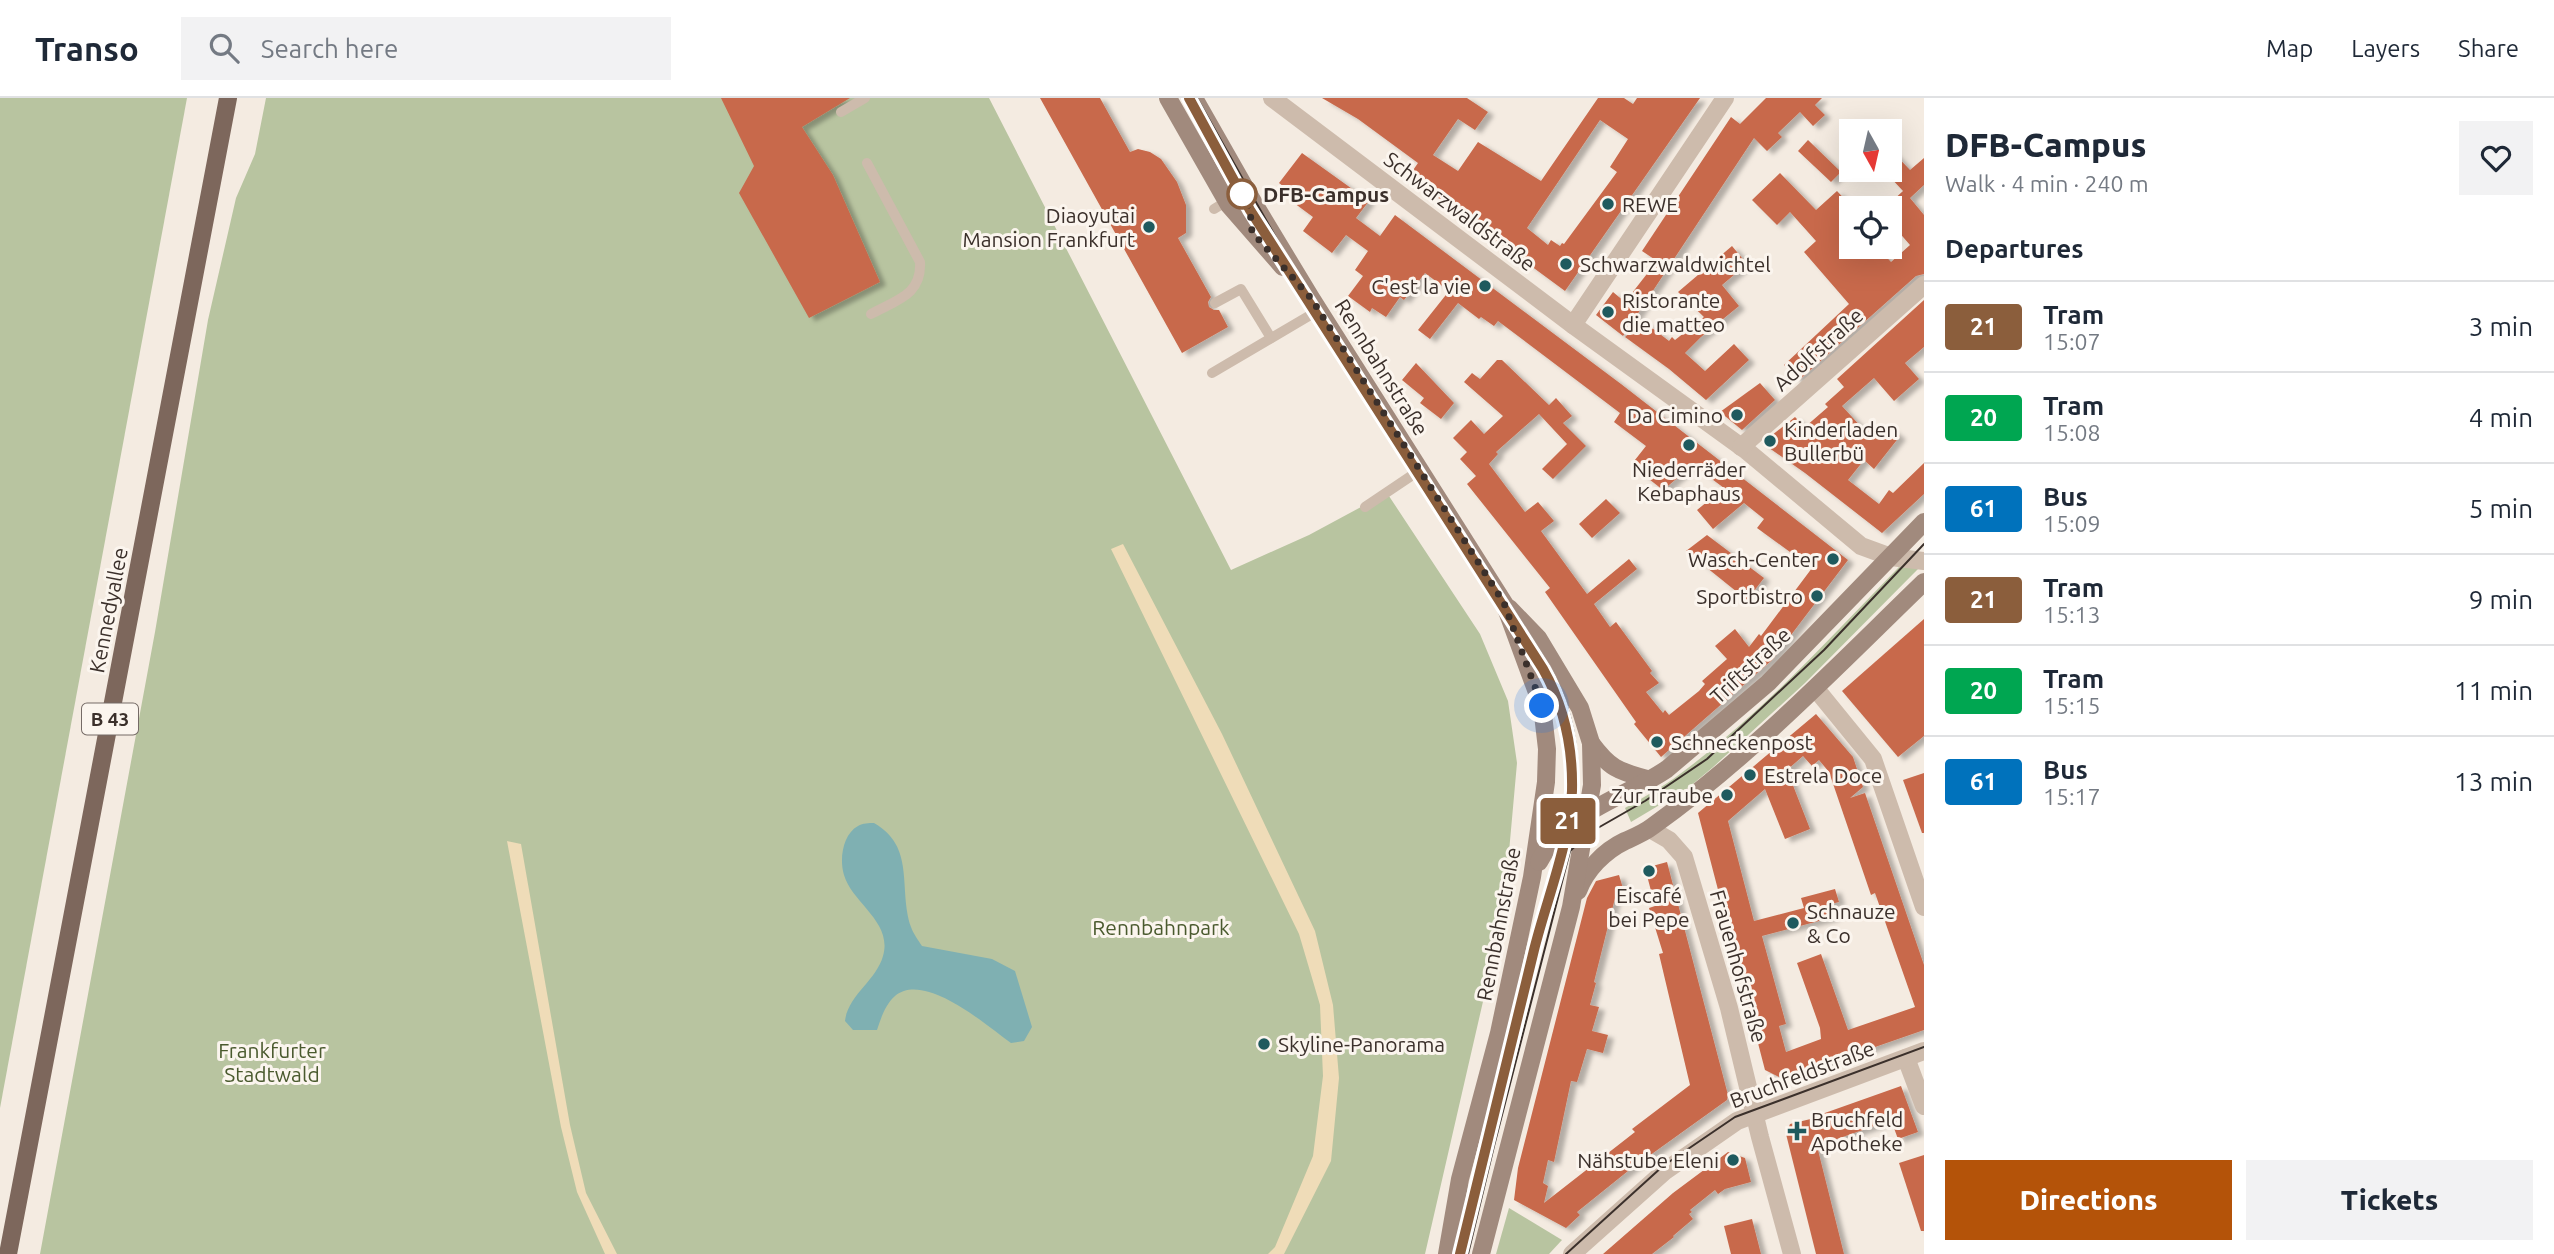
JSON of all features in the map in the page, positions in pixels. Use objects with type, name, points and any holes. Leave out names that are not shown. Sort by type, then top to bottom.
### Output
[{"type":"main road","name":"Rennbahnstraße","points":[[1168,98],[1221,205],[1252,232],[1315,304]]},
{"type":"main road","name":"Rennbahnstraße","points":[[1194,98],[1315,304],[1504,603],[1538,638],[1580,708],[1591,743],[1592,785],[1589,811],[1571,907],[1481,1254]]},
{"type":"main road","name":"Kennedyallee","points":[[8,1254],[226,102]]},
{"type":"main road","name":"Triftstraße","points":[[1532,877],[1547,847],[1563,830],[1589,811],[1650,780],[1768,683],[1924,522]]},
{"type":"main road","points":[[1546,788],[1549,810],[1554,822],[1583,843],[1605,846],[1622,842],[1650,829],[1714,781],[1922,589]]},
{"type":"main road","name":"Rennbahnstraße","points":[[1447,1254],[1461,1179],[1499,1033],[1532,877],[1546,788],[1547,749],[1542,706],[1504,603]]},
{"type":"main road","points":[[1591,743],[1605,761],[1621,772],[1650,780]]},
{"type":"main road","points":[[1571,907],[1584,876],[1622,842]]},
{"type":"street","name":"Schwarzwaldstraße","points":[[1272,98],[1573,325],[1741,447],[1861,546],[1891,557],[1924,561]]},
{"type":"street","points":[[1573,325],[1725,98]]},
{"type":"street","name":"Adolfstraße","points":[[1741,447],[1924,285]]},
{"type":"street","points":[[1816,689],[1873,759],[1924,907]]},
{"type":"street","name":"Frauenhofstraße","points":[[1650,829],[1669,840],[1685,858],[1729,1008],[1792,1254]]},
{"type":"street","name":"Bruchfeldstraße","points":[[1572,1254],[1665,1171],[1717,1133],[1754,1114],[1924,1051]]},
{"type":"street","points":[[1906,1058],[1924,1106]]},
{"type":"lane","points":[[841,112],[864,98]]},
{"type":"lane","points":[[1188,98],[1250,210],[1252,232]]},
{"type":"lane","points":[[867,163],[920,262],[921,275],[917,286],[871,314]]},
{"type":"lane","points":[[1215,303],[1241,289],[1271,338]]},
{"type":"lane","points":[[1212,373],[1271,338],[1315,304]]},
{"type":"lane","points":[[1366,507],[1420,470]]},
{"type":"green space","points":[[0,98],[187,98],[0,1108]]},
{"type":"green space","points":[[266,98],[989,98],[1231,570],[1309,535],[1387,493],[1480,634],[1508,701],[1517,763],[1508,863],[1493,958],[1425,1254],[40,1254],[155,632],[208,320],[236,198],[255,154]]},
{"type":"green space","points":[[1899,567],[1919,568],[1805,683],[1712,768],[1688,788],[1631,822],[1625,808],[1674,779],[1739,726],[1794,675]]},
{"type":"green space","points":[[1509,1208],[1562,1240],[1549,1254],[1496,1254]]},
{"type":"sand","points":[[1123,544],[1222,734],[1315,931],[1333,1005],[1339,1078],[1331,1161],[1284,1254],[1268,1254],[1275,1247],[1313,1156],[1323,1076],[1320,1005],[1299,934],[1111,549]]},
{"type":"sand","points":[[507,841],[521,844],[570,1125],[586,1193],[617,1254],[605,1254],[577,1192],[561,1127]]},
{"type":"water","points":[[874,823],[896,844],[901,856],[907,912],[912,929],[922,946],[992,959],[1015,971],[1032,1027],[1024,1041],[1011,1043],[972,1014],[939,995],[922,990],[908,990],[895,996],[886,1008],[877,1030],[853,1030],[845,1021],[851,1003],[875,973],[885,944],[877,923],[848,885],[842,862],[843,848],[853,830],[862,824]]},
{"type":"building","points":[[721,98],[850,98],[802,127],[833,175],[880,282],[809,318],[739,193],[754,166]]},
{"type":"building","name":"Diaoyutai Mansion Frankfurt","points":[[1040,98],[1100,98],[1130,152],[1138,149],[1161,159],[1177,182],[1186,205],[1186,233],[1178,238],[1211,297],[1209,307],[1219,310],[1228,327],[1182,353]]},
{"type":"building","points":[[1322,98],[1467,98],[1488,112],[1475,130],[1458,119],[1433,155],[1458,171],[1478,142],[1541,181],[1598,98],[1624,98],[1633,104],[1637,98],[1700,98],[1565,291],[1409,176],[1418,163],[1358,119]],"holes":[[[1600,120],[1628,139],[1610,167],[1617,172],[1564,244],[1560,246],[1551,240],[1548,245],[1527,228]]]},
{"type":"building","points":[[1766,98],[1822,98],[1815,105],[1825,115],[1813,126],[1800,112],[1778,133],[1782,137],[1767,151],[1754,138],[1623,336],[1596,315],[1613,292],[1625,302],[1657,261],[1642,251],[1731,117],[1740,124]]},
{"type":"building","points":[[1808,140],[1839,170],[1839,174],[1831,182],[1798,151]]},
{"type":"building","points":[[1302,153],[1369,201],[1356,218],[1380,236],[1395,215],[1621,384],[1848,560],[1772,660],[1661,757],[1634,724],[1636,722],[1545,592],[1550,588],[1467,484],[1476,476],[1460,459],[1467,452],[1453,438],[1471,420],[1484,434],[1503,416],[1464,382],[1472,373],[1480,379],[1497,360],[1502,360],[1549,405],[1556,398],[1572,416],[1563,423],[1586,446],[1553,479],[1542,469],[1567,444],[1539,414],[1496,452],[1498,454],[1489,464],[1525,512],[1538,502],[1554,521],[1541,531],[1587,594],[1629,559],[1637,569],[1594,604],[1610,627],[1616,622],[1652,671],[1650,673],[1659,683],[1646,692],[1663,713],[1665,710],[1669,715],[1699,691],[1705,684],[1702,681],[1727,659],[1715,646],[1735,629],[1749,647],[1759,634],[1761,636],[1812,568],[1757,528],[1764,519],[1744,503],[1713,529],[1697,510],[1724,488],[1693,465],[1663,490],[1631,465],[1646,446],[1614,422],[1620,413],[1498,321],[1494,326],[1481,317],[1479,319],[1458,303],[1430,339],[1418,330],[1449,291],[1425,273],[1404,300],[1400,297],[1386,317],[1372,308],[1370,312],[1348,296],[1363,276],[1355,270],[1368,251],[1346,235],[1332,253],[1303,231],[1313,217],[1294,203],[1298,198],[1279,183]]},
{"type":"building","points":[[1924,158],[1924,185],[1910,198],[1924,215],[1924,274],[1916,276],[1798,381],[1784,365],[1849,304],[1804,252],[1816,241],[1790,212],[1777,225],[1752,200],[1780,173],[1816,210],[1837,191],[1842,196],[1839,196],[1839,259],[1888,259],[1891,262],[1902,259],[1902,252],[1910,245],[1902,236],[1902,196],[1898,196],[1903,191],[1895,182],[1902,182],[1902,162],[1910,170]]},
{"type":"building","points":[[1732,246],[1747,264],[1722,285],[1739,306],[1685,353],[1705,371],[1734,344],[1749,360],[1706,400],[1625,337],[1643,321],[1669,341],[1672,337],[1675,340],[1704,317],[1678,292]]},
{"type":"building","points":[[1924,300],[1924,347],[1905,363],[1919,379],[1894,401],[1874,378],[1842,406],[1864,430],[1869,424],[1884,436],[1890,428],[1900,436],[1874,469],[1864,460],[1848,480],[1879,504],[1889,490],[1893,493],[1924,463],[1924,494],[1882,533],[1762,443],[1795,417],[1805,427],[1828,407],[1825,404],[1844,387],[1837,379]]},
{"type":"building","points":[[1416,363],[1454,403],[1441,419],[1420,403],[1424,398],[1402,380]]},
{"type":"building","points":[[1760,383],[1775,400],[1742,430],[1720,412]]},
{"type":"building","points":[[1606,499],[1620,513],[1592,538],[1579,524]]},
{"type":"building","points":[[1707,535],[1764,578],[1747,600],[1686,551]]},
{"type":"building","points":[[1924,619],[1924,736],[1898,757],[1842,691]]},
{"type":"building","points":[[1816,714],[1853,757],[1863,787],[1850,798],[1865,793],[1924,965],[1924,1030],[1783,1079],[1765,1070],[1698,813]],"holes":[[[1803,756],[1812,766],[1819,760],[1829,772],[1871,895],[1875,893],[1915,1007],[1848,1030],[1821,954],[1797,963],[1820,1028],[1821,1039],[1786,1052],[1779,1026],[1786,1024],[1762,936],[1834,917],[1831,904],[1839,902],[1835,889],[1801,898],[1804,908],[1754,921],[1728,821],[1765,789],[1785,839],[1810,829],[1787,770]]]},
{"type":"building","points":[[1924,773],[1924,833],[1922,833],[1903,780]]},
{"type":"building","points":[[1667,862],[1728,1095],[1727,1100],[1628,1171],[1577,1212],[1580,1215],[1566,1228],[1514,1200],[1518,1168],[1587,898],[1596,881],[1619,875],[1625,895],[1615,898],[1590,1005],[1599,1007],[1592,1031],[1608,1035],[1603,1053],[1587,1049],[1577,1082],[1571,1081],[1554,1162],[1548,1160],[1543,1183],[1548,1186],[1544,1203],[1635,1132],[1632,1129],[1690,1085],[1659,954],[1663,953],[1649,908],[1655,906],[1645,868]]},
{"type":"building","points":[[1901,1086],[1918,1132],[1898,1139],[1891,1120],[1817,1146],[1844,1254],[1816,1254],[1786,1134],[1790,1124],[1823,1116],[1822,1114]]},
{"type":"building","points":[[1728,1152],[1745,1158],[1751,1182],[1725,1189],[1718,1194],[1715,1190],[1690,1210],[1692,1212],[1689,1214],[1693,1219],[1652,1254],[1603,1254],[1673,1193]]},
{"type":"building","points":[[1924,1155],[1924,1231],[1921,1231],[1899,1163]]},
{"type":"building","points":[[1752,1219],[1761,1254],[1731,1254],[1724,1226]]},
{"type":"tram line","name":"21","points":[[1189,98],[1250,210],[1543,669],[1556,694],[1566,728],[1572,791],[1563,851],[1537,939],[1460,1254]]},
{"type":"tram line","points":[[1197,98],[1283,250],[1548,664],[1568,708],[1577,753],[1578,776],[1571,847],[1468,1254]]},
{"type":"tram line","points":[[1568,853],[1589,833],[1645,801],[1707,759],[1824,650],[1924,544]]},
{"type":"tram line","points":[[1566,1254],[1663,1166],[1735,1117],[1924,1047]]},
{"type":"place","name":"DFB-Campus","points":[[1242,194]]},
{"type":"place","name":"REWE","points":[[1608,204]]},
{"type":"place","name":"Diaoyutai Mansion Frankfurt","points":[[1149,227]]},
{"type":"place","name":"Schwarzwaldwichtel","points":[[1566,264]]},
{"type":"place","name":"C'est la vie","points":[[1485,286]]},
{"type":"place","name":"Ristorante die matteo","points":[[1608,312]]},
{"type":"place","name":"Da Cimino","points":[[1737,415]]},
{"type":"place","name":"Kinderladen Bullerbü","points":[[1770,441]]},
{"type":"place","name":"Niederräder Kebaphaus","points":[[1689,445]]},
{"type":"place","name":"Wasch-Center","points":[[1833,559]]},
{"type":"place","name":"Sportbistro","points":[[1817,596]]},
{"type":"place","name":"Schneckenpost","points":[[1657,742]]},
{"type":"place","name":"Estrela Doce","points":[[1750,775]]},
{"type":"place","name":"Zur Traube","points":[[1727,795]]},
{"type":"place","name":"Eiscafé bei Pepe","points":[[1649,871]]},
{"type":"place","name":"Schnauze & Co","points":[[1793,923]]},
{"type":"place","name":"Skyline-Panorama","points":[[1264,1044]]},
{"type":"place","name":"Bruchfeld Apotheke","points":[[1797,1131]]},
{"type":"place","name":"Nähstube Eleni","points":[[1733,1160]]},
{"type":"route","points":[[1242,194],[1250,210],[1252,232],[1311,298],[1504,603],[1542,706]]},
{"type":"park label","name":"Rennbahnpark","points":[[1161,927]]},
{"type":"park label","name":"Frankfurter Stadtwald","points":[[272,1062]]}]
